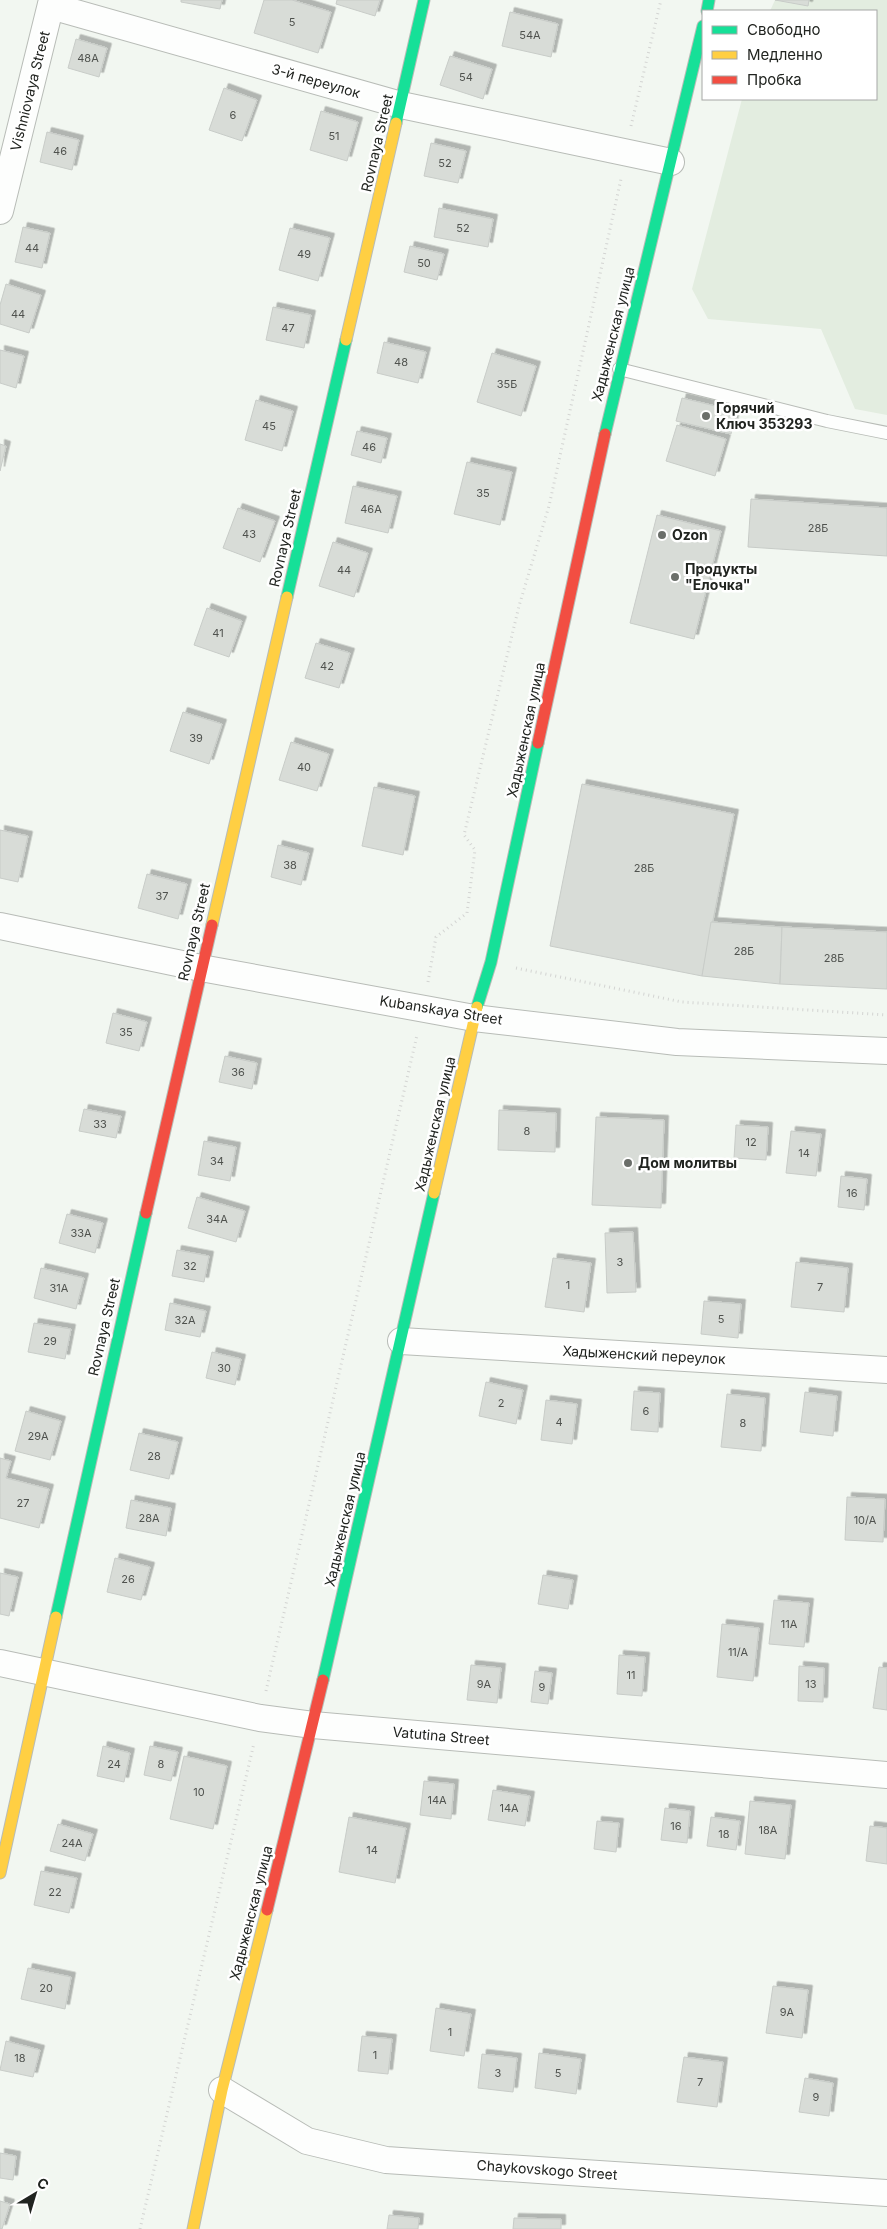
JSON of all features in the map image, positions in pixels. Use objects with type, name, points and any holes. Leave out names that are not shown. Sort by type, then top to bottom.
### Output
[{"type":"main road","name":"Rovnaya Street","points":[[0,1873],[103,1398],[424,0]]},
{"type":"main road","name":"Хадыженская улица","points":[[193,2229],[222,2090],[312,1725],[474,1018],[491,962],[619,369],[702,30]]},
{"type":"street","name":"3-й переулок","points":[[52,3],[401,105],[671,162]]},
{"type":"street","name":"Vishniovaya Street","points":[[0,211],[52,3]]},
{"type":"street","name":"Kubanskaya Street","points":[[0,926],[201,968],[474,1018],[677,1042],[887,1051]]},
{"type":"street","name":"Хадыженский переулок","points":[[401,1341],[887,1370]]},
{"type":"street","name":"Vatutina Street","points":[[0,1663],[260,1718],[312,1725],[887,1775]]},
{"type":"street","name":"Chaykovskogo Street","points":[[222,2090],[307,2141],[386,2160],[887,2193]]},
{"type":"lane","points":[[619,369],[826,421],[887,432]]},
{"type":"path","points":[[140,2229],[260,1718],[423,1008],[436,938],[467,913],[475,850],[464,835],[519,606],[549,506],[627,153],[630,131],[661,0]]},
{"type":"path","points":[[491,962],[682,1002],[887,1015]]},
{"type":"shaded area","points":[[775,0],[887,0],[887,415],[855,409],[821,329],[708,319],[692,289],[742,100],[877,100],[877,10],[770,10]]},
{"type":"building","points":[[181,0],[222,0],[220,9],[181,2]]},
{"type":"building","points":[[264,0],[292,0],[331,12],[318,53],[254,33]]},
{"type":"building","points":[[337,0],[380,0],[375,16],[336,4]]},
{"type":"building","points":[[775,0],[809,0],[808,6]]},
{"type":"building","points":[[510,12],[558,24],[551,57],[502,46]]},
{"type":"building","points":[[76,39],[107,48],[99,77],[68,68]]},
{"type":"building","points":[[450,56],[492,69],[483,99],[440,85]]},
{"type":"building","points":[[224,88],[257,100],[242,141],[209,130]]},
{"type":"building","points":[[321,111],[358,122],[347,161],[310,150]]},
{"type":"building","points":[[47,132],[79,140],[72,170],[40,162]]},
{"type":"building","points":[[431,143],[466,151],[458,183],[424,176]]},
{"type":"building","points":[[439,208],[493,219],[488,247],[434,237]]},
{"type":"building","points":[[23,227],[50,233],[42,268],[15,262]]},
{"type":"building","points":[[290,228],[330,238],[318,281],[279,270]]},
{"type":"building","points":[[410,246],[444,254],[437,280],[404,272]]},
{"type":"building","points":[[6,284],[41,295],[29,333],[0,324],[0,305]]},
{"type":"building","points":[[273,307],[311,315],[304,348],[266,340]]},
{"type":"building","points":[[384,342],[426,352],[418,383],[377,373]]},
{"type":"building","points":[[0,350],[24,356],[16,388],[0,383]]},
{"type":"building","points":[[492,353],[536,366],[521,416],[477,402]]},
{"type":"building","name":"Горячий Ключ 353293","points":[[682,398],[736,411],[731,434],[676,421]]},
{"type":"building","points":[[256,400],[293,411],[282,451],[245,440]]},
{"type":"building","points":[[677,425],[726,439],[715,476],[666,461]]},
{"type":"building","points":[[357,431],[387,438],[381,463],[351,455]]},
{"type":"building","points":[[0,444],[6,446],[0,471]]},
{"type":"building","points":[[467,462],[512,472],[500,525],[454,514]]},
{"type":"building","points":[[353,486],[397,496],[388,533],[345,523]]},
{"type":"building","points":[[751,499],[887,508],[887,556],[748,547]]},
{"type":"building","points":[[238,508],[275,521],[260,562],[223,548]]},
{"type":"building","name":"Продукты \"Елочка\"","points":[[657,515],[721,531],[694,639],[630,623]]},
{"type":"building","points":[[333,542],[368,553],[354,597],[319,586]]},
{"type":"building","points":[[207,608],[242,621],[229,657],[194,645]]},
{"type":"building","points":[[316,643],[350,653],[339,688],[305,678]]},
{"type":"building","points":[[183,712],[222,724],[209,764],[170,751]]},
{"type":"building","points":[[291,742],[329,754],[317,791],[279,780]]},
{"type":"building","points":[[582,784],[734,814],[702,976],[550,946]]},
{"type":"building","points":[[374,787],[415,796],[403,855],[362,846]]},
{"type":"building","points":[[0,830],[28,836],[18,882],[0,878]]},
{"type":"building","points":[[278,845],[309,853],[301,885],[271,877]]},
{"type":"building","points":[[147,874],[187,884],[178,919],[138,908]]},
{"type":"building","points":[[711,922],[782,927],[780,984],[702,976]]},
{"type":"building","points":[[782,927],[887,932],[887,989],[780,984]]},
{"type":"building","points":[[113,1013],[147,1022],[139,1051],[106,1043]]},
{"type":"building","points":[[225,1056],[257,1063],[252,1089],[219,1082]]},
{"type":"building","points":[[84,1109],[121,1116],[116,1138],[79,1131]]},
{"type":"building","points":[[499,1110],[556,1113],[555,1152],[498,1150]]},
{"type":"building","name":"Дом молитвы","points":[[596,1117],[664,1120],[661,1208],[592,1205]]},
{"type":"building","points":[[736,1125],[768,1127],[766,1160],[734,1158]]},
{"type":"building","points":[[791,1131],[821,1134],[816,1176],[786,1173]]},
{"type":"building","points":[[204,1141],[236,1147],[230,1181],[198,1175]]},
{"type":"building","points":[[841,1176],[867,1179],[864,1210],[838,1207]]},
{"type":"building","points":[[197,1197],[245,1211],[236,1242],[188,1228]]},
{"type":"building","points":[[67,1214],[103,1223],[95,1253],[59,1243]]},
{"type":"building","points":[[633,1232],[636,1292],[607,1293],[605,1233]]},
{"type":"building","points":[[177,1250],[209,1256],[204,1282],[172,1276]]},
{"type":"building","points":[[553,1258],[591,1263],[584,1312],[545,1307]]},
{"type":"building","points":[[796,1262],[848,1268],[844,1312],[791,1307]]},
{"type":"building","points":[[41,1268],[84,1278],[76,1309],[34,1298]]},
{"type":"building","points":[[704,1301],[741,1304],[738,1338],[701,1334]]},
{"type":"building","points":[[170,1303],[206,1311],[200,1337],[165,1330]]},
{"type":"building","points":[[34,1323],[71,1329],[65,1359],[28,1352]]},
{"type":"building","points":[[212,1352],[241,1359],[235,1385],[206,1378]]},
{"type":"building","points":[[486,1382],[523,1390],[516,1424],[479,1416]]},
{"type":"building","points":[[634,1391],[660,1393],[658,1432],[631,1430]]},
{"type":"building","points":[[805,1392],[837,1396],[833,1436],[800,1432]]},
{"type":"building","points":[[727,1394],[765,1398],[761,1451],[721,1447]]},
{"type":"building","points":[[546,1400],[577,1404],[572,1444],[541,1440]]},
{"type":"building","points":[[26,1411],[61,1421],[50,1460],[15,1451]]},
{"type":"building","points":[[139,1433],[178,1442],[169,1479],[130,1470]]},
{"type":"building","points":[[0,1458],[11,1461],[6,1478],[49,1489],[39,1528],[0,1518]]},
{"type":"building","points":[[847,1497],[885,1499],[883,1542],[845,1540]]},
{"type":"building","points":[[131,1500],[171,1508],[166,1536],[126,1528]]},
{"type":"building","points":[[115,1558],[150,1567],[141,1600],[107,1592]]},
{"type":"building","points":[[0,1573],[18,1577],[9,1616],[0,1614]]},
{"type":"building","points":[[543,1575],[573,1580],[568,1609],[538,1604]]},
{"type":"building","points":[[774,1600],[809,1603],[804,1647],[769,1644]]},
{"type":"building","points":[[722,1624],[759,1628],[753,1681],[717,1677]]},
{"type":"building","points":[[619,1655],[645,1657],[642,1696],[617,1694]]},
{"type":"building","points":[[471,1665],[501,1668],[497,1703],[467,1700]]},
{"type":"building","points":[[799,1666],[824,1668],[823,1702],[798,1701]]},
{"type":"building","points":[[879,1667],[887,1668],[887,1710],[873,1708]]},
{"type":"building","points":[[535,1671],[552,1673],[548,1704],[531,1702]]},
{"type":"building","points":[[103,1746],[130,1753],[124,1782],[97,1776]]},
{"type":"building","points":[[150,1746],[178,1752],[171,1781],[144,1775]]},
{"type":"building","points":[[184,1756],[227,1766],[213,1829],[170,1819]]},
{"type":"building","points":[[424,1781],[454,1784],[451,1819],[420,1815]]},
{"type":"building","points":[[493,1790],[530,1796],[525,1826],[488,1820]]},
{"type":"building","points":[[750,1801],[791,1805],[785,1859],[745,1854]]},
{"type":"building","points":[[665,1808],[690,1811],[687,1843],[661,1840]]},
{"type":"building","points":[[349,1817],[406,1828],[395,1883],[339,1872]]},
{"type":"building","points":[[711,1817],[740,1821],[736,1850],[707,1846]]},
{"type":"building","points":[[597,1821],[619,1823],[616,1852],[594,1849]]},
{"type":"building","points":[[58,1824],[93,1834],[85,1861],[50,1851]]},
{"type":"building","points":[[870,1826],[887,1828],[887,1864],[866,1861]]},
{"type":"building","points":[[41,1871],[77,1878],[69,1913],[34,1905]]},
{"type":"building","points":[[28,1968],[71,1977],[65,2009],[21,1999]]},
{"type":"building","points":[[773,1986],[808,1990],[802,2038],[766,2033]]},
{"type":"building","points":[[436,2008],[471,2014],[464,2056],[430,2051]]},
{"type":"building","points":[[362,2036],[392,2039],[388,2074],[358,2071]]},
{"type":"building","points":[[6,2041],[40,2050],[33,2077],[0,2070]]},
{"type":"building","points":[[539,2053],[581,2059],[576,2094],[535,2088]]},
{"type":"building","points":[[482,2054],[517,2058],[513,2092],[478,2088]]},
{"type":"building","points":[[684,2057],[723,2062],[717,2107],[677,2102]]},
{"type":"building","points":[[805,2078],[833,2083],[829,2116],[799,2112]]},
{"type":"building","points":[[0,2153],[16,2156],[13,2180],[0,2178]]},
{"type":"building","points":[[0,2201],[10,2204],[2,2229],[0,2229]]},
{"type":"building","points":[[389,2215],[419,2218],[418,2229],[387,2229]]},
{"type":"building","points":[[514,2218],[561,2219],[561,2229],[513,2229]]},
{"type":"traffic: fast","points":[[396,123],[424,0]]},
{"type":"traffic: fast","points":[[707,10],[709,0]]},
{"type":"traffic: fast","points":[[605,434],[702,30]]},
{"type":"traffic: fast","points":[[287,597],[346,340]]},
{"type":"traffic: fast","points":[[477,1007],[491,962],[538,743]]},
{"type":"traffic: fast","points":[[323,1680],[434,1193]]},
{"type":"traffic: fast","points":[[56,1617],[146,1213]]},
{"type":"traffic: slow","points":[[346,340],[396,123]]},
{"type":"traffic: slow","points":[[212,925],[287,597]]},
{"type":"traffic: slow","points":[[434,1193],[477,1007]]},
{"type":"traffic: slow","points":[[0,1873],[56,1617]]},
{"type":"traffic: slow","points":[[193,2229],[222,2090],[267,1910]]},
{"type":"traffic: jam","points":[[538,743],[605,434]]},
{"type":"traffic: jam","points":[[146,1213],[212,925]]},
{"type":"traffic: jam","points":[[267,1910],[323,1680]]},
{"type":"place","name":"Горячий Ключ 353293","points":[[706,416]]},
{"type":"place","name":"Ozon","points":[[662,535]]},
{"type":"place","name":"Продукты \"Елочка\"","points":[[675,577]]},
{"type":"place","name":"Дом молитвы","points":[[628,1163]]}]
